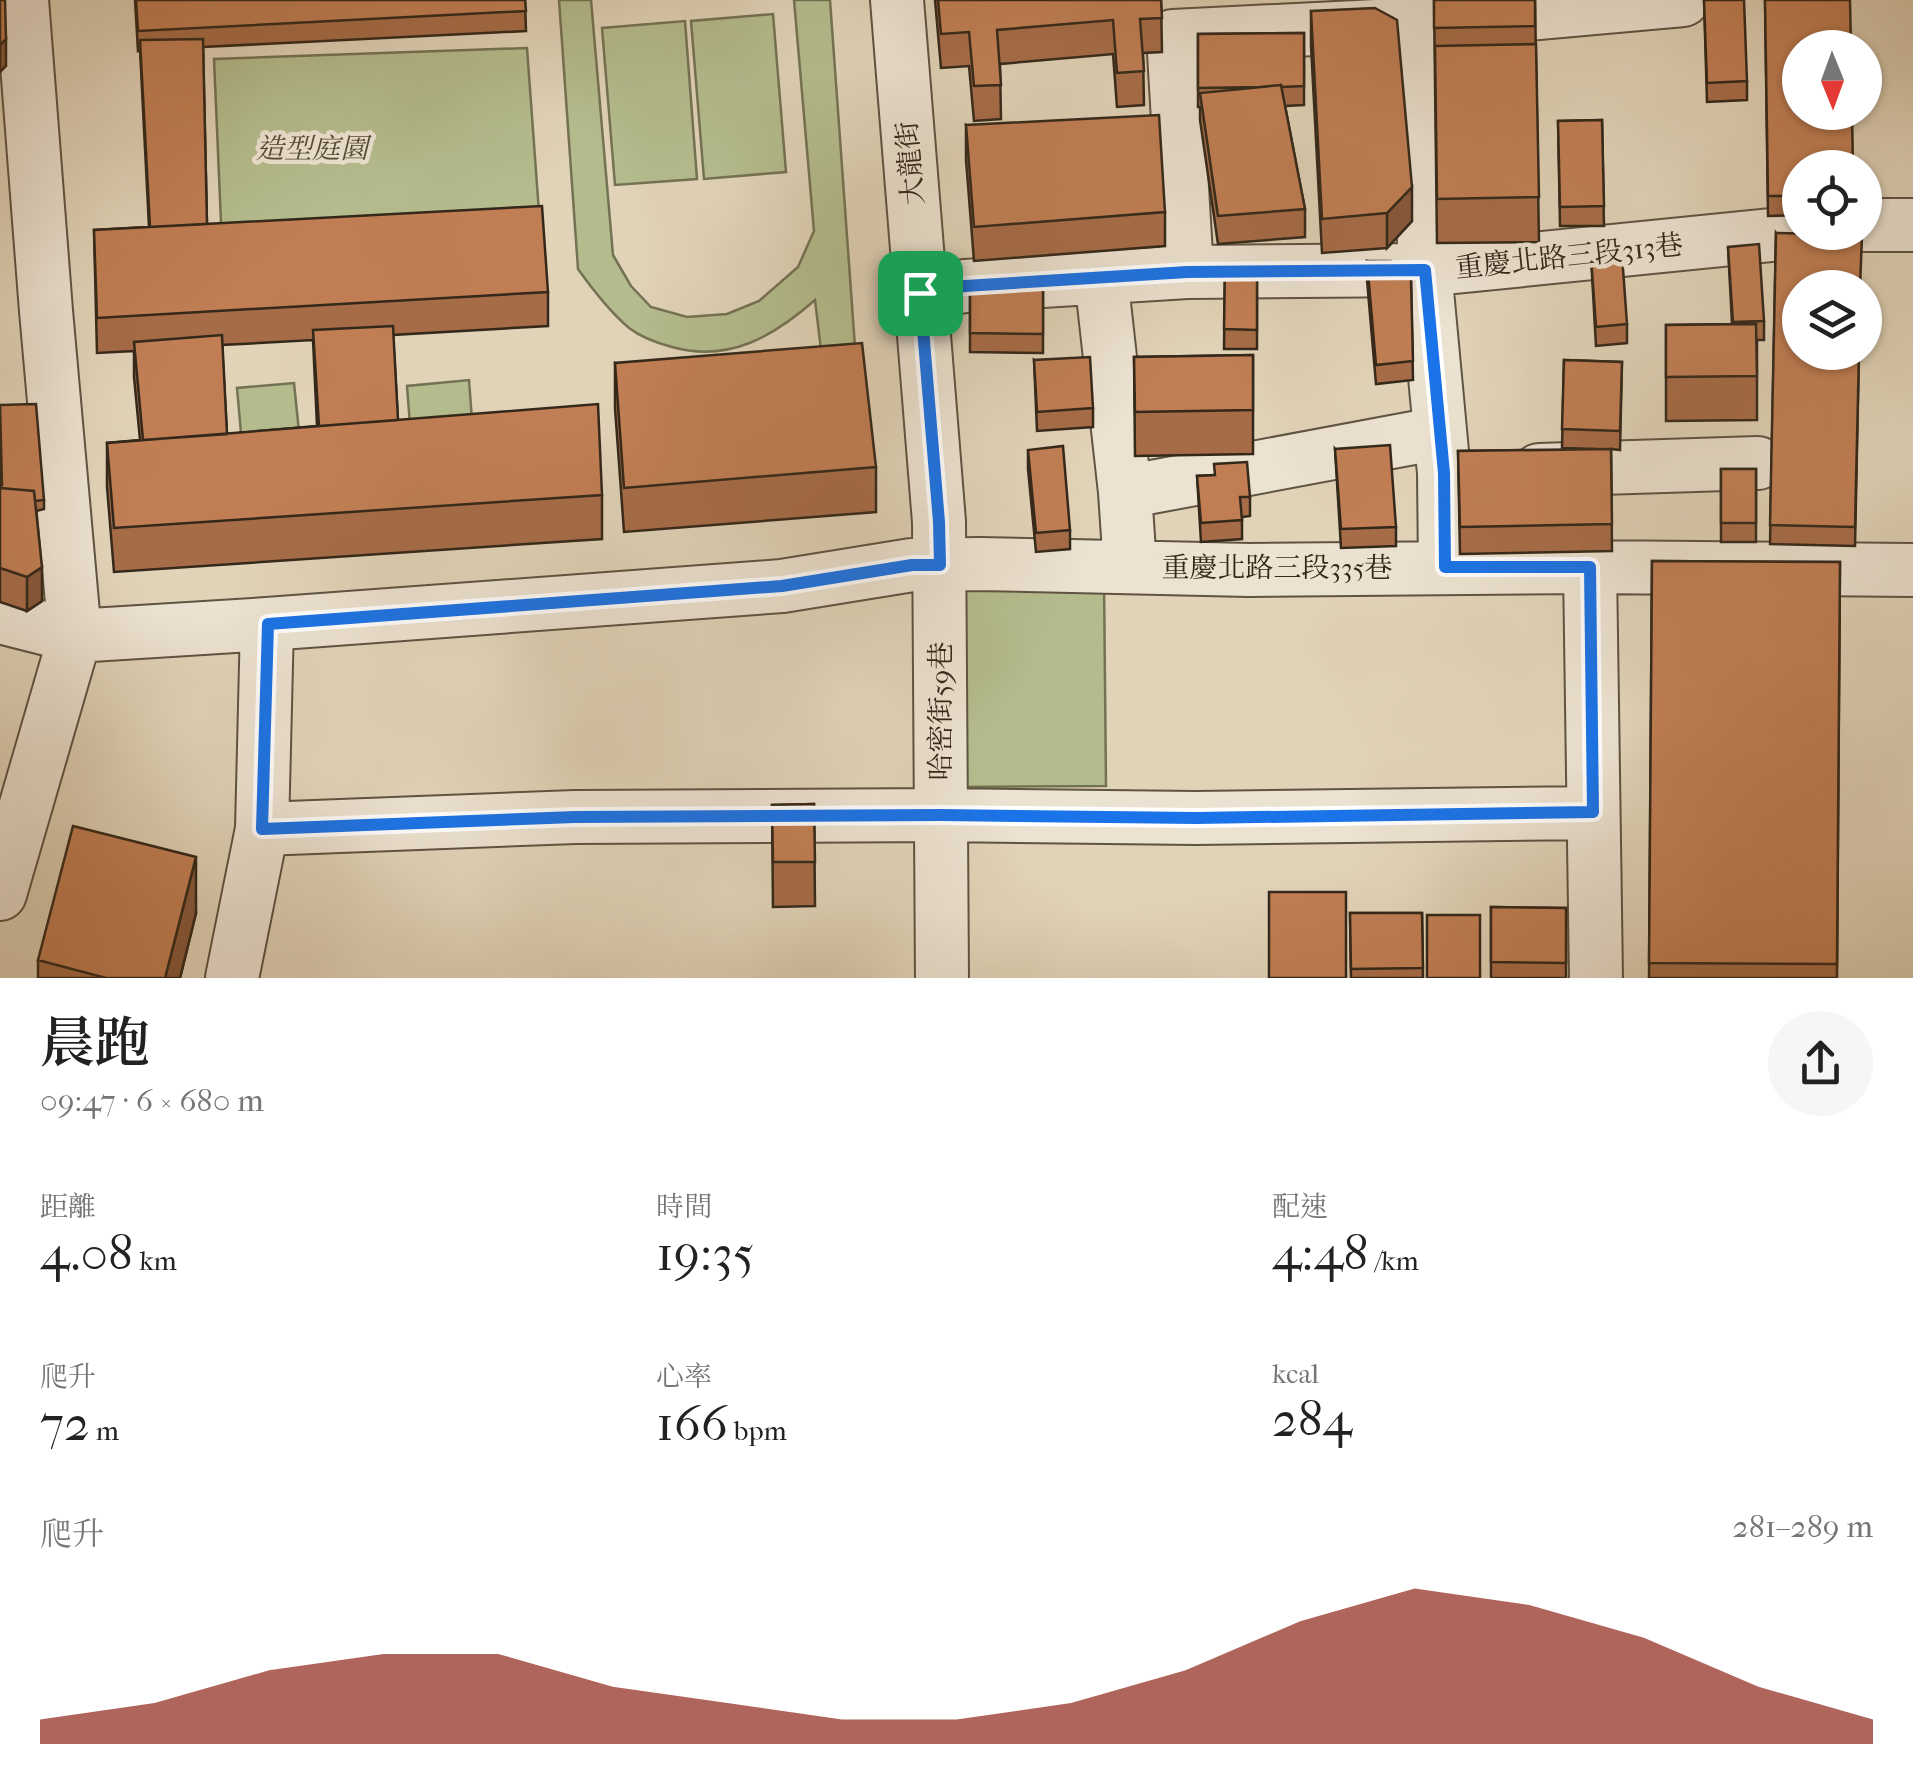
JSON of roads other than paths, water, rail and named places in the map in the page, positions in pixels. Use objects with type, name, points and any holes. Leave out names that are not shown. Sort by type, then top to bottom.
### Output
[{"type":"street","points":[[0,894],[75,636],[23,310],[14,88],[22,0]]},
{"type":"street","name":"大龍街","points":[[896,0],[940,565]]},
{"type":"street","points":[[1187,272],[1172,18],[1683,0]]},
{"type":"street","points":[[1416,12],[1425,270],[1442,453],[1445,567]]},
{"type":"street","points":[[1882,225],[1913,225]]},
{"type":"street","name":"重慶北路三段313巷","points":[[920,293],[965,286],[1187,272],[1425,270],[1782,234]]},
{"type":"street","points":[[1102,277],[1130,567]]},
{"type":"street","points":[[1125,492],[1442,453],[1758,464]]},
{"type":"street","name":"重慶北路三段335巷","points":[[0,617],[75,636],[782,586],[912,565],[1249,570],[1913,570]]},
{"type":"street","name":"哈密街59巷","points":[[940,565],[942,978]]},
{"type":"street","points":[[1590,567],[1596,978]]},
{"type":"street","points":[[232,978],[262,829],[268,624]]},
{"type":"street","points":[[262,829],[575,817],[1196,818],[1593,812]]},
{"type":"park label","name":"造型庭園","points":[[312,148]]}]
